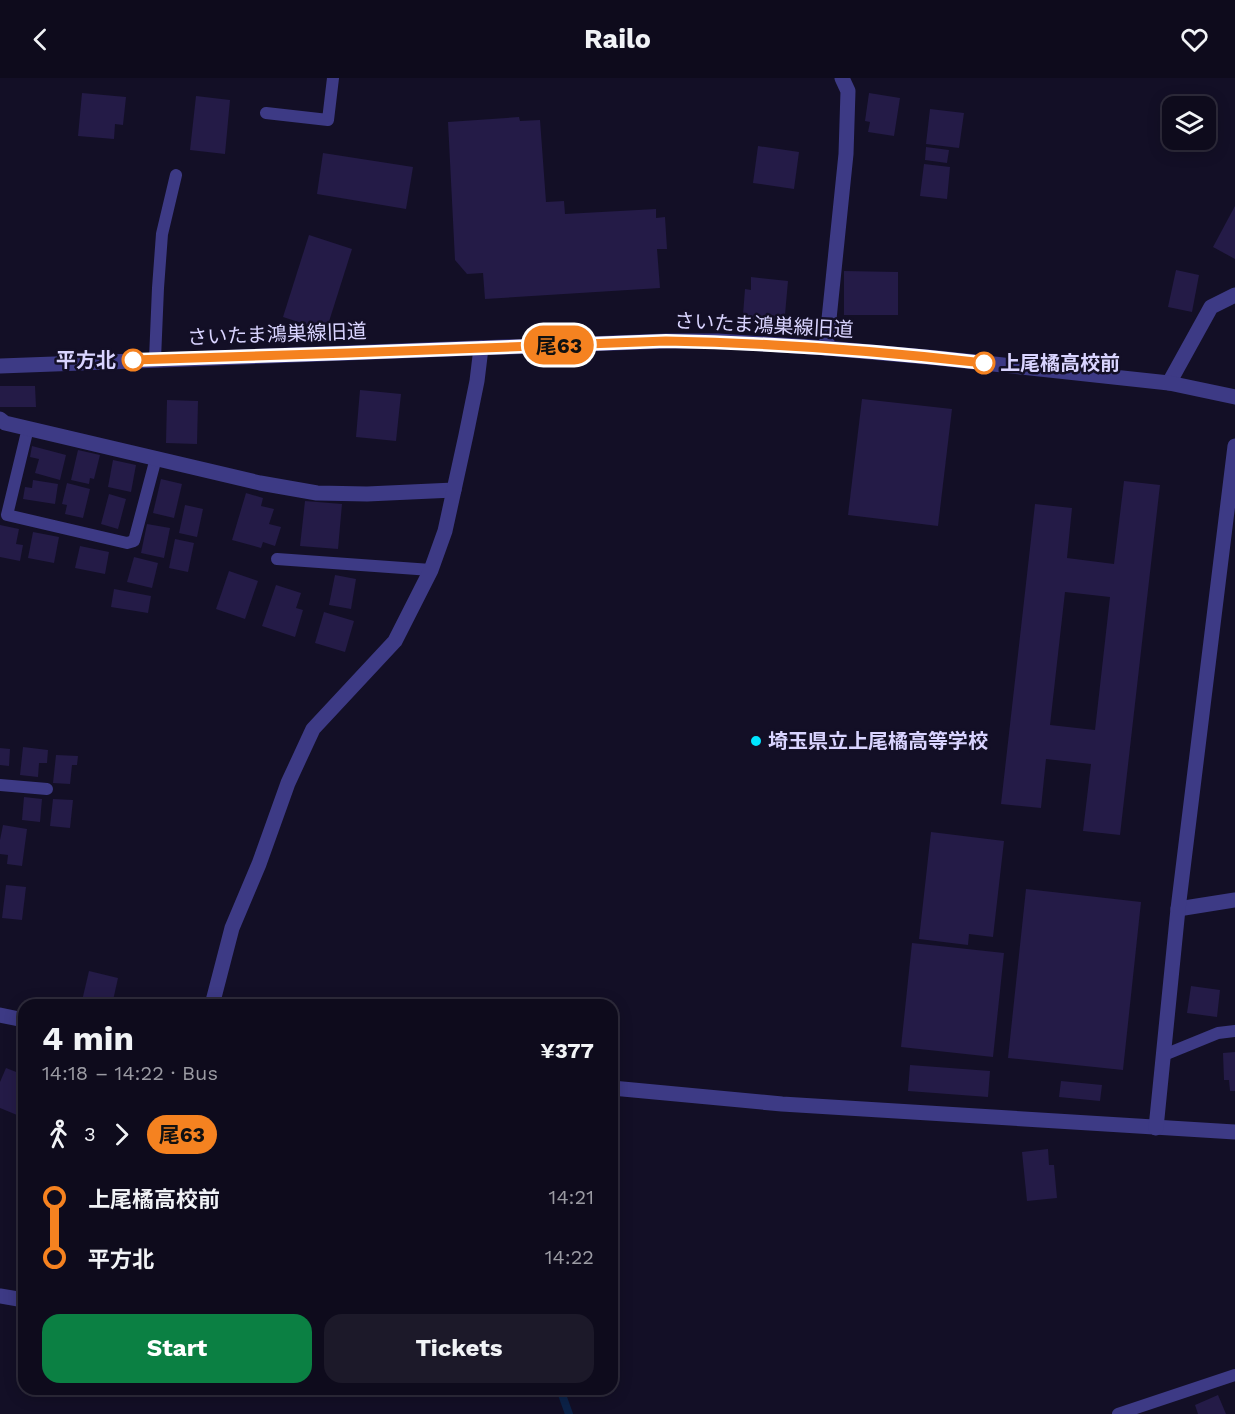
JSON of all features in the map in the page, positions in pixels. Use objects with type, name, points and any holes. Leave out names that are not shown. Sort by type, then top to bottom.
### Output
[{"type":"street","points":[[826,348],[846,154],[848,91],[842,78]]},
{"type":"street","points":[[1169,383],[1211,307],[1235,295]]},
{"type":"street","name":"さいたま鴻巣線旧道","points":[[0,366],[666,341],[718,341],[938,358],[1169,383],[1235,397]]},
{"type":"street","points":[[214,999],[232,928],[259,864],[288,783],[313,729],[396,641],[431,570],[445,531],[471,414],[481,348]]},
{"type":"street","points":[[0,419],[5,423],[260,483],[317,493],[367,494],[454,490]]},
{"type":"street","points":[[1156,1128],[1179,909],[1235,446]]},
{"type":"street","points":[[1179,909],[1235,900]]},
{"type":"street","points":[[0,1015],[18,1019]]},
{"type":"street","points":[[618,1089],[782,1104],[1235,1132]]},
{"type":"street","points":[[0,1296],[18,1299]]},
{"type":"lane","points":[[266,113],[328,120],[333,78]]},
{"type":"lane","points":[[155,359],[162,234],[176,175]]},
{"type":"lane","points":[[28,428],[7,515],[127,543],[134,541],[156,458]]},
{"type":"lane","points":[[276,559],[431,570]]},
{"type":"lane","points":[[0,785],[47,789]]},
{"type":"lane","points":[[1164,1054],[1218,1033],[1235,1031]]},
{"type":"lane","points":[[1118,1414],[1235,1375]]},
{"type":"building","points":[[82,93],[126,97],[123,125],[115,124],[114,139],[78,136]]},
{"type":"building","points":[[869,93],[900,98],[894,136],[868,132],[870,122],[865,121]]},
{"type":"building","points":[[196,96],[230,100],[225,154],[190,150]]},
{"type":"building","points":[[930,109],[964,113],[959,148],[926,144]]},
{"type":"building","points":[[519,117],[520,121],[540,120],[546,202],[564,201],[565,214],[656,209],[656,218],[665,217],[667,249],[657,249],[660,288],[485,299],[483,273],[467,274],[455,260],[448,122]]},
{"type":"building","points":[[758,146],[799,152],[794,189],[753,183]]},
{"type":"building","points":[[926,147],[949,150],[947,163],[925,160]]},
{"type":"building","points":[[323,153],[413,167],[406,209],[317,194]]},
{"type":"building","points":[[924,164],[950,167],[947,199],[920,196]]},
{"type":"building","points":[[1235,206],[1235,259],[1213,247]]},
{"type":"building","points":[[309,235],[352,249],[326,331],[283,317]]},
{"type":"building","points":[[1176,270],[1199,275],[1192,312],[1168,307]]},
{"type":"building","points":[[844,271],[898,272],[898,315],[844,315]]},
{"type":"building","points":[[751,277],[788,281],[784,326],[749,323],[749,316],[743,315],[745,289],[751,290]]},
{"type":"building","points":[[0,386],[35,386],[36,407],[0,407]]},
{"type":"building","points":[[360,390],[401,394],[396,441],[356,437]]},
{"type":"building","points":[[862,399],[952,409],[938,526],[848,515]]},
{"type":"building","points":[[167,400],[198,401],[197,444],[166,443]]},
{"type":"building","points":[[32,446],[66,455],[60,480],[35,473],[39,459],[30,457]]},
{"type":"building","points":[[78,450],[100,455],[94,479],[90,478],[89,484],[71,480]]},
{"type":"building","points":[[113,460],[136,465],[131,492],[108,487]]},
{"type":"building","points":[[161,479],[182,484],[174,518],[153,513]]},
{"type":"building","points":[[33,480],[58,484],[55,504],[23,499],[25,487],[32,488]]},
{"type":"building","points":[[1124,481],[1160,485],[1120,835],[1083,831],[1091,764],[1046,759],[1041,808],[1001,804],[1035,504],[1072,508],[1067,558],[1114,564]],"holes":[[[1065,592],[1110,597],[1095,730],[1050,725]]]},
{"type":"building","points":[[67,483],[90,489],[83,518],[65,514],[67,505],[62,504]]},
{"type":"building","points":[[246,493],[263,498],[261,506],[274,509],[269,524],[281,527],[275,546],[263,542],[261,548],[232,540]]},
{"type":"building","points":[[109,494],[126,499],[118,529],[101,524]]},
{"type":"building","points":[[305,501],[342,504],[338,549],[300,546]]},
{"type":"building","points":[[185,505],[203,509],[197,537],[179,533]]},
{"type":"building","points":[[147,524],[170,528],[164,558],[141,553]]},
{"type":"building","points":[[0,525],[19,529],[16,544],[23,545],[20,561],[0,557]]},
{"type":"building","points":[[33,532],[59,537],[54,563],[28,558]]},
{"type":"building","points":[[175,539],[194,543],[188,572],[169,568]]},
{"type":"building","points":[[80,546],[109,552],[105,574],[75,568]]},
{"type":"building","points":[[134,557],[158,563],[152,588],[127,582]]},
{"type":"building","points":[[229,571],[258,581],[245,619],[216,609]]},
{"type":"building","points":[[335,575],[356,579],[351,609],[329,605]]},
{"type":"building","points":[[276,585],[301,593],[296,608],[303,610],[295,637],[262,626]]},
{"type":"building","points":[[114,589],[151,596],[148,613],[111,607]]},
{"type":"building","points":[[324,612],[354,621],[345,652],[315,643]]},
{"type":"building","points":[[23,747],[48,750],[47,763],[39,763],[38,777],[20,775]]},
{"type":"building","points":[[0,748],[10,749],[9,766],[0,765]]},
{"type":"building","points":[[56,755],[78,756],[77,765],[72,765],[70,784],[53,783]]},
{"type":"building","points":[[24,797],[42,799],[40,822],[22,820]]},
{"type":"building","points":[[53,799],[73,800],[70,828],[50,826]]},
{"type":"building","points":[[3,825],[27,829],[22,866],[7,864],[8,855],[0,854]]},
{"type":"building","points":[[931,832],[1004,841],[993,937],[969,934],[968,945],[919,939]]},
{"type":"building","points":[[6,885],[26,887],[22,920],[2,918]]},
{"type":"building","points":[[1026,889],[1141,902],[1123,1070],[1008,1058]]},
{"type":"building","points":[[912,943],[1004,953],[993,1057],[901,1047]]},
{"type":"building","points":[[89,971],[118,978],[113,999],[82,999]]},
{"type":"building","points":[[1191,986],[1220,990],[1217,1017],[1187,1013]]},
{"type":"building","points":[[1235,1052],[1235,1091],[1230,1091],[1229,1080],[1224,1080],[1223,1053]]},
{"type":"building","points":[[910,1065],[990,1071],[988,1097],[908,1091]]},
{"type":"building","points":[[6,1068],[18,1073],[17,1115],[0,1108],[0,1082]]},
{"type":"building","points":[[1061,1081],[1102,1085],[1100,1101],[1059,1097]]},
{"type":"building","points":[[1048,1149],[1049,1165],[1054,1165],[1057,1198],[1027,1201],[1022,1152]]},
{"type":"building","points":[[1218,1395],[1226,1414],[1198,1414],[1195,1405]]},
{"type":"waterway","points":[[562,1395],[569,1414]]},
{"type":"bus line","name":"尾63","points":[[133,360],[718,341],[826,348],[984,363]]},
{"type":"place","name":"平方北","points":[[133,360]]},
{"type":"place","name":"上尾橘高校前","points":[[984,363]]},
{"type":"place","name":"埼玉県立上尾橘高等学校","points":[[756,741]]}]
